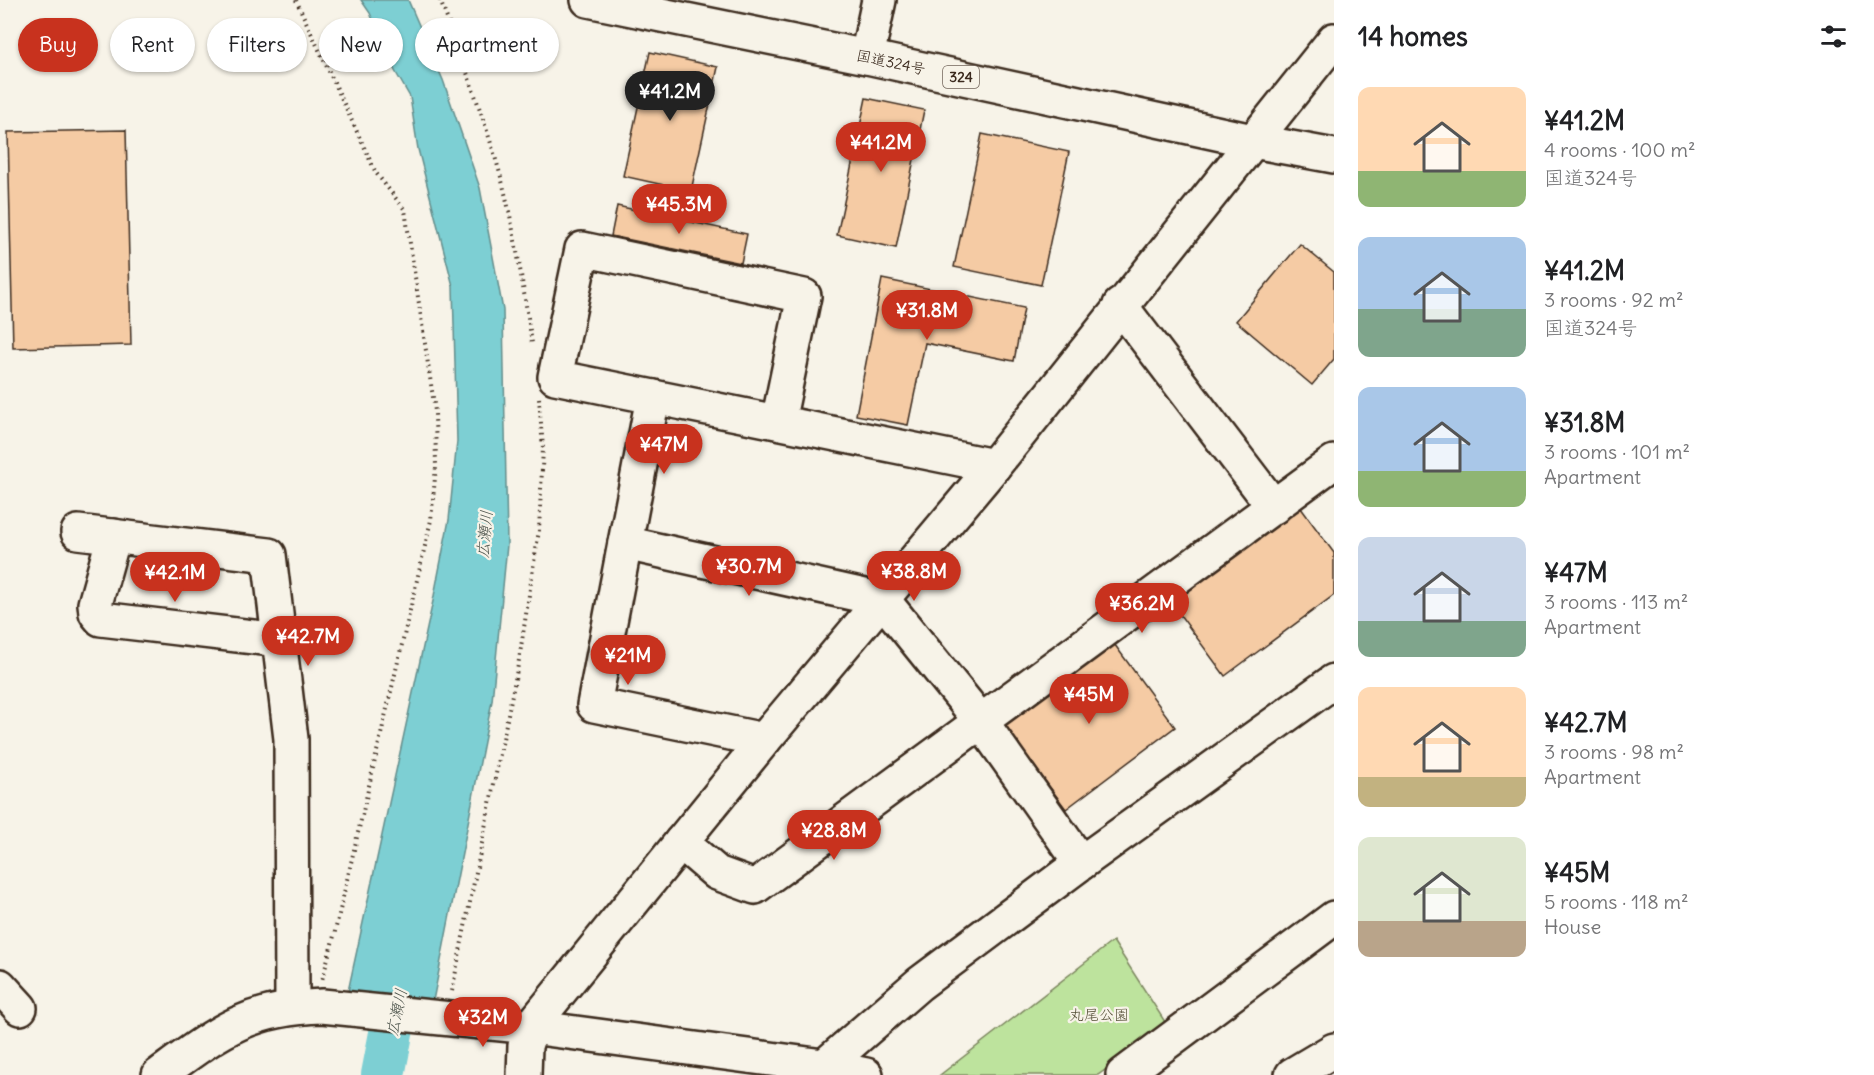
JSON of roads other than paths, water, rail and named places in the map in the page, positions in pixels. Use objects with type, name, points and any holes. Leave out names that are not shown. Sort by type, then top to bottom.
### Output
[{"type":"main road","name":"国道324号","points":[[588,0],[867,57],[1252,141],[1334,156]]},
{"type":"main road","points":[[867,57],[879,0]]},
{"type":"main road","points":[[524,1075],[525,1046],[531,1027],[764,740],[994,466],[1120,305],[1334,40]]},
{"type":"main road","points":[[778,422],[804,296],[582,249],[555,377],[994,466]]},
{"type":"main road","points":[[1120,305],[1274,507]]},
{"type":"main road","points":[[653,397],[594,705],[764,740]]},
{"type":"main road","points":[[681,842],[717,873],[755,887],[1334,462]]},
{"type":"main road","points":[[78,532],[269,555],[291,739],[309,1007]]},
{"type":"main road","points":[[114,536],[95,604],[96,613],[101,620],[279,640]]},
{"type":"main road","points":[[625,543],[883,600],[980,720],[1081,863]]},
{"type":"main road","points":[[818,1071],[919,984],[1081,863],[1334,681]]},
{"type":"main road","points":[[1123,1075],[1334,918]]},
{"type":"main road","points":[[159,1075],[233,1024],[257,1015],[309,1007],[531,1027],[818,1071],[866,1075]]},
{"type":"main road","points":[[1292,1075],[1334,1050]]},
{"type":"water","points":[[361,0],[408,0],[416,18],[415,72],[440,72],[443,80],[480,188],[503,310],[507,545],[492,701],[432,1006],[347,996],[433,601],[449,520],[457,441],[453,286],[418,149],[410,97],[396,72],[403,72],[403,18],[372,18]]},
{"type":"waterway","name":"広瀬川","points":[[383,1075],[403,971]]},
{"type":"park label","name":"丸尾公園","points":[[1099,1014]]}]
